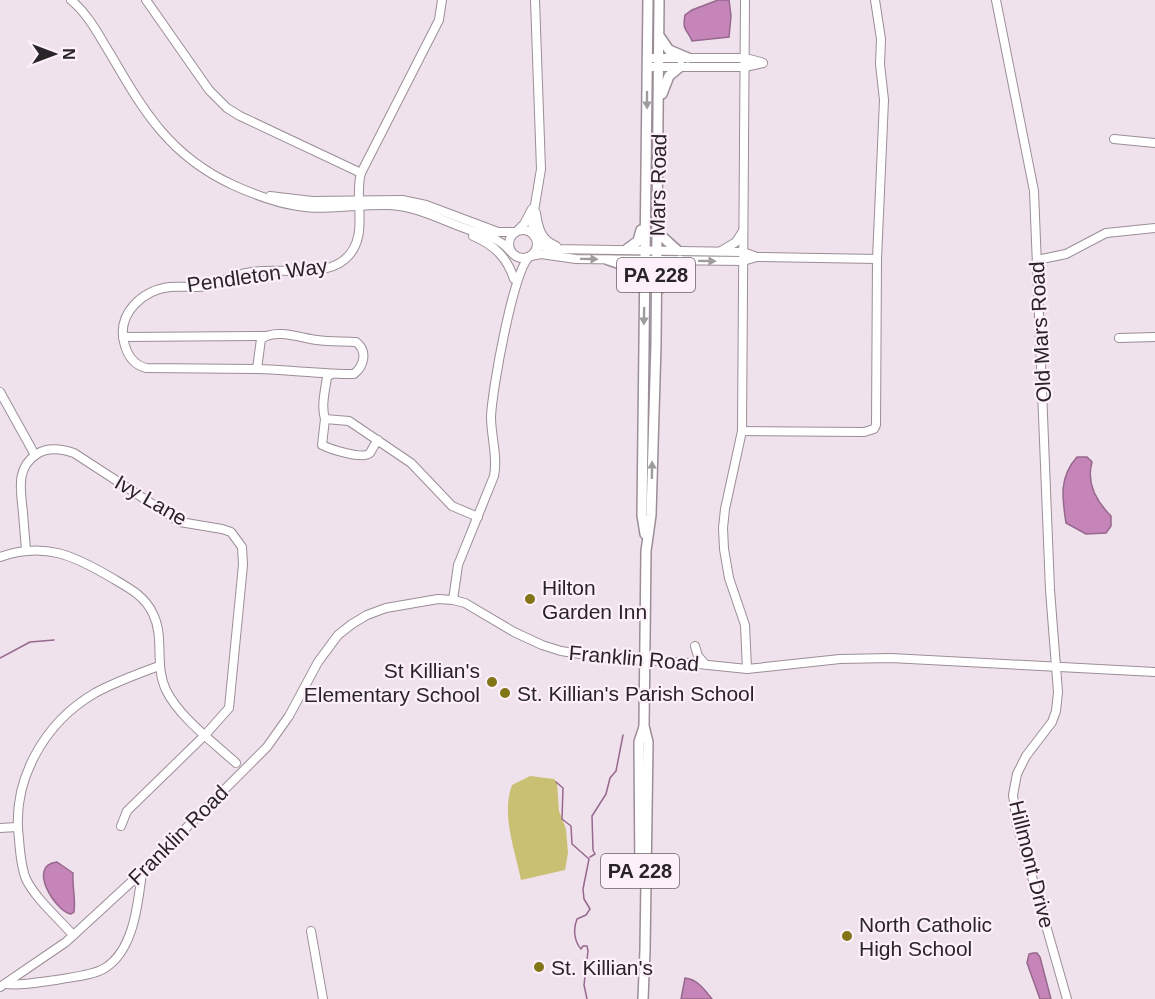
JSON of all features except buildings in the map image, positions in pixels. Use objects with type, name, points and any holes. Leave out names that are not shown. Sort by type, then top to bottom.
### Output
[{"type":"main road","name":"Mars Road","points":[[642,999],[645,950],[648,742],[644,726],[646,549],[642,515],[648,0]]},
{"type":"main road","name":"Mars Road","points":[[646,549],[651,515],[659,0]]},
{"type":"main road","points":[[659,35],[669,50],[688,58]]},
{"type":"main road","points":[[659,102],[669,76],[681,66]]},
{"type":"main road","points":[[627,249],[635,244],[641,233],[642,198],[647,159]]},
{"type":"main road","points":[[656,231],[679,255],[656,294]]},
{"type":"main road","points":[[608,260],[624,265],[632,271],[645,293]]},
{"type":"street","points":[[71,0],[87,15],[138,101],[171,143],[211,173],[234,185],[280,203],[306,207],[408,201],[434,208],[500,241],[519,258],[541,254],[576,259],[645,260],[656,255],[719,251],[743,252],[757,257]]},
{"type":"street","points":[[146,0],[209,90],[227,108],[361,173]]},
{"type":"street","points":[[360,203],[361,173],[439,20],[442,0]]},
{"type":"street","points":[[510,308],[521,268],[537,246],[532,223],[541,169],[535,0]]},
{"type":"street","points":[[745,0],[742,431],[723,528],[729,578],[745,625],[747,669]]},
{"type":"street","points":[[742,431],[864,432],[874,429],[877,414],[877,259],[884,100],[880,64],[881,39],[875,0]]},
{"type":"street","name":"Old Mars Road","points":[[996,0],[1032,175],[1050,590],[1056,668]]},
{"type":"street","points":[[724,58],[738,51],[745,39]]},
{"type":"street","points":[[647,62],[688,58],[724,58],[745,62]]},
{"type":"street","points":[[659,62],[681,66],[732,67],[745,62]]},
{"type":"street","points":[[732,67],[740,74],[745,85]]},
{"type":"street","points":[[1114,139],[1155,143]]},
{"type":"street","points":[[453,600],[458,565],[495,472],[491,417],[514,279],[515,264],[509,242],[524,224],[536,199]]},
{"type":"street","points":[[536,199],[536,213],[542,236],[550,244],[563,248]]},
{"type":"street","points":[[360,203],[414,210],[498,232],[527,230],[546,247],[645,249],[656,255]]},
{"type":"street","name":"Pendleton Way","points":[[123,337],[127,315],[133,306],[139,299],[158,290],[170,287],[205,286],[245,273],[309,270],[344,261],[353,250],[358,236],[360,203]]},
{"type":"street","points":[[414,210],[431,220],[482,240],[496,249],[509,265],[514,279]]},
{"type":"street","points":[[1037,260],[1066,254],[1106,233],[1155,228]]},
{"type":"street","points":[[719,251],[736,242],[743,230]]},
{"type":"street","points":[[679,255],[726,261],[743,261],[757,257],[877,259]]},
{"type":"street","points":[[726,261],[737,269],[743,279]]},
{"type":"street","points":[[301,335],[317,340],[356,342],[361,346],[363,359],[360,369],[354,374],[330,375],[257,369],[146,368],[138,366],[132,360],[123,337],[265,336],[301,335]]},
{"type":"street","points":[[257,369],[259,344],[265,336]]},
{"type":"street","points":[[1119,338],[1155,337]]},
{"type":"street","points":[[330,375],[327,377],[324,394],[325,419],[322,445],[329,449],[363,456],[369,453],[378,440]]},
{"type":"street","points":[[0,392],[35,455],[25,465],[20,477],[26,550]]},
{"type":"street","points":[[325,419],[349,421],[411,463],[452,506],[478,517]]},
{"type":"street","name":"Ivy Lane","points":[[35,455],[53,449],[69,451],[180,522],[222,529],[236,536],[242,547],[244,558],[231,704],[205,735]]},
{"type":"street","points":[[0,556],[26,550],[47,550],[73,556],[138,594],[147,604],[156,622],[159,666],[163,683],[172,700],[236,763],[249,765]]},
{"type":"street","name":"Franklin Road","points":[[3,985],[42,960],[74,935],[142,872],[280,732],[308,678],[327,648],[352,624],[366,615],[386,608],[428,600],[453,600],[465,603],[529,639],[561,651],[597,657],[747,669],[871,658],[1155,673]]},
{"type":"street","points":[[692,663],[695,646],[698,656],[705,664]]},
{"type":"street","points":[[74,935],[27,881],[17,827],[18,805],[24,780],[31,761],[52,729],[65,716],[94,693],[159,666]]},
{"type":"street","name":"Hillmont Drive","points":[[1056,668],[1058,692],[1055,716],[1020,767],[1015,780],[1013,804],[1067,999]]},
{"type":"street","points":[[121,826],[127,811],[205,735]]},
{"type":"street","points":[[236,763],[236,778]]},
{"type":"street","points":[[0,828],[17,827]]},
{"type":"street","points":[[3,985],[27,984],[98,972],[114,961],[128,935],[139,895],[142,872]]},
{"type":"street","points":[[311,931],[323,999]]},
{"type":"shaded area","points":[[718,0],[729,0],[731,16],[729,37],[692,41],[685,27],[685,15]]},
{"type":"shaded area","points":[[1077,457],[1087,457],[1092,462],[1091,484],[1101,504],[1111,516],[1111,526],[1106,533],[1086,534],[1066,523],[1063,488],[1067,472]]},
{"type":"shaded area","points":[[530,776],[554,779],[557,782],[559,811],[566,829],[568,853],[565,870],[521,880],[508,820],[509,796],[512,785]]},
{"type":"shaded area","points":[[57,862],[73,873],[74,912],[71,914],[58,905],[44,879],[44,871],[48,865]]},
{"type":"shaded area","points":[[1037,953],[1040,957],[1051,999],[1040,999],[1027,963],[1029,954]]},
{"type":"shaded area","points":[[685,978],[697,983],[712,999],[681,999]]},
{"type":"waterway","points":[[0,658],[30,642],[54,640]]},
{"type":"waterway","points":[[590,857],[595,854],[592,816],[606,794],[610,778],[616,771],[623,735]]},
{"type":"waterway","points":[[556,782],[563,788],[562,819],[571,826],[572,844],[589,859],[583,889],[584,899],[590,909],[586,915],[577,919],[575,931],[579,946],[581,949],[587,946],[588,951],[584,985],[587,999]]},
{"type":"place","name":"Hilton Garden Inn","points":[[530,599]]},
{"type":"place","name":"St Killian's Elementary School","points":[[492,682]]},
{"type":"place","name":"St. Killian's Parish School","points":[[505,693]]},
{"type":"place","name":"North Catholic High School","points":[[847,936]]},
{"type":"place","name":"St. Killian's","points":[[539,967]]}]
